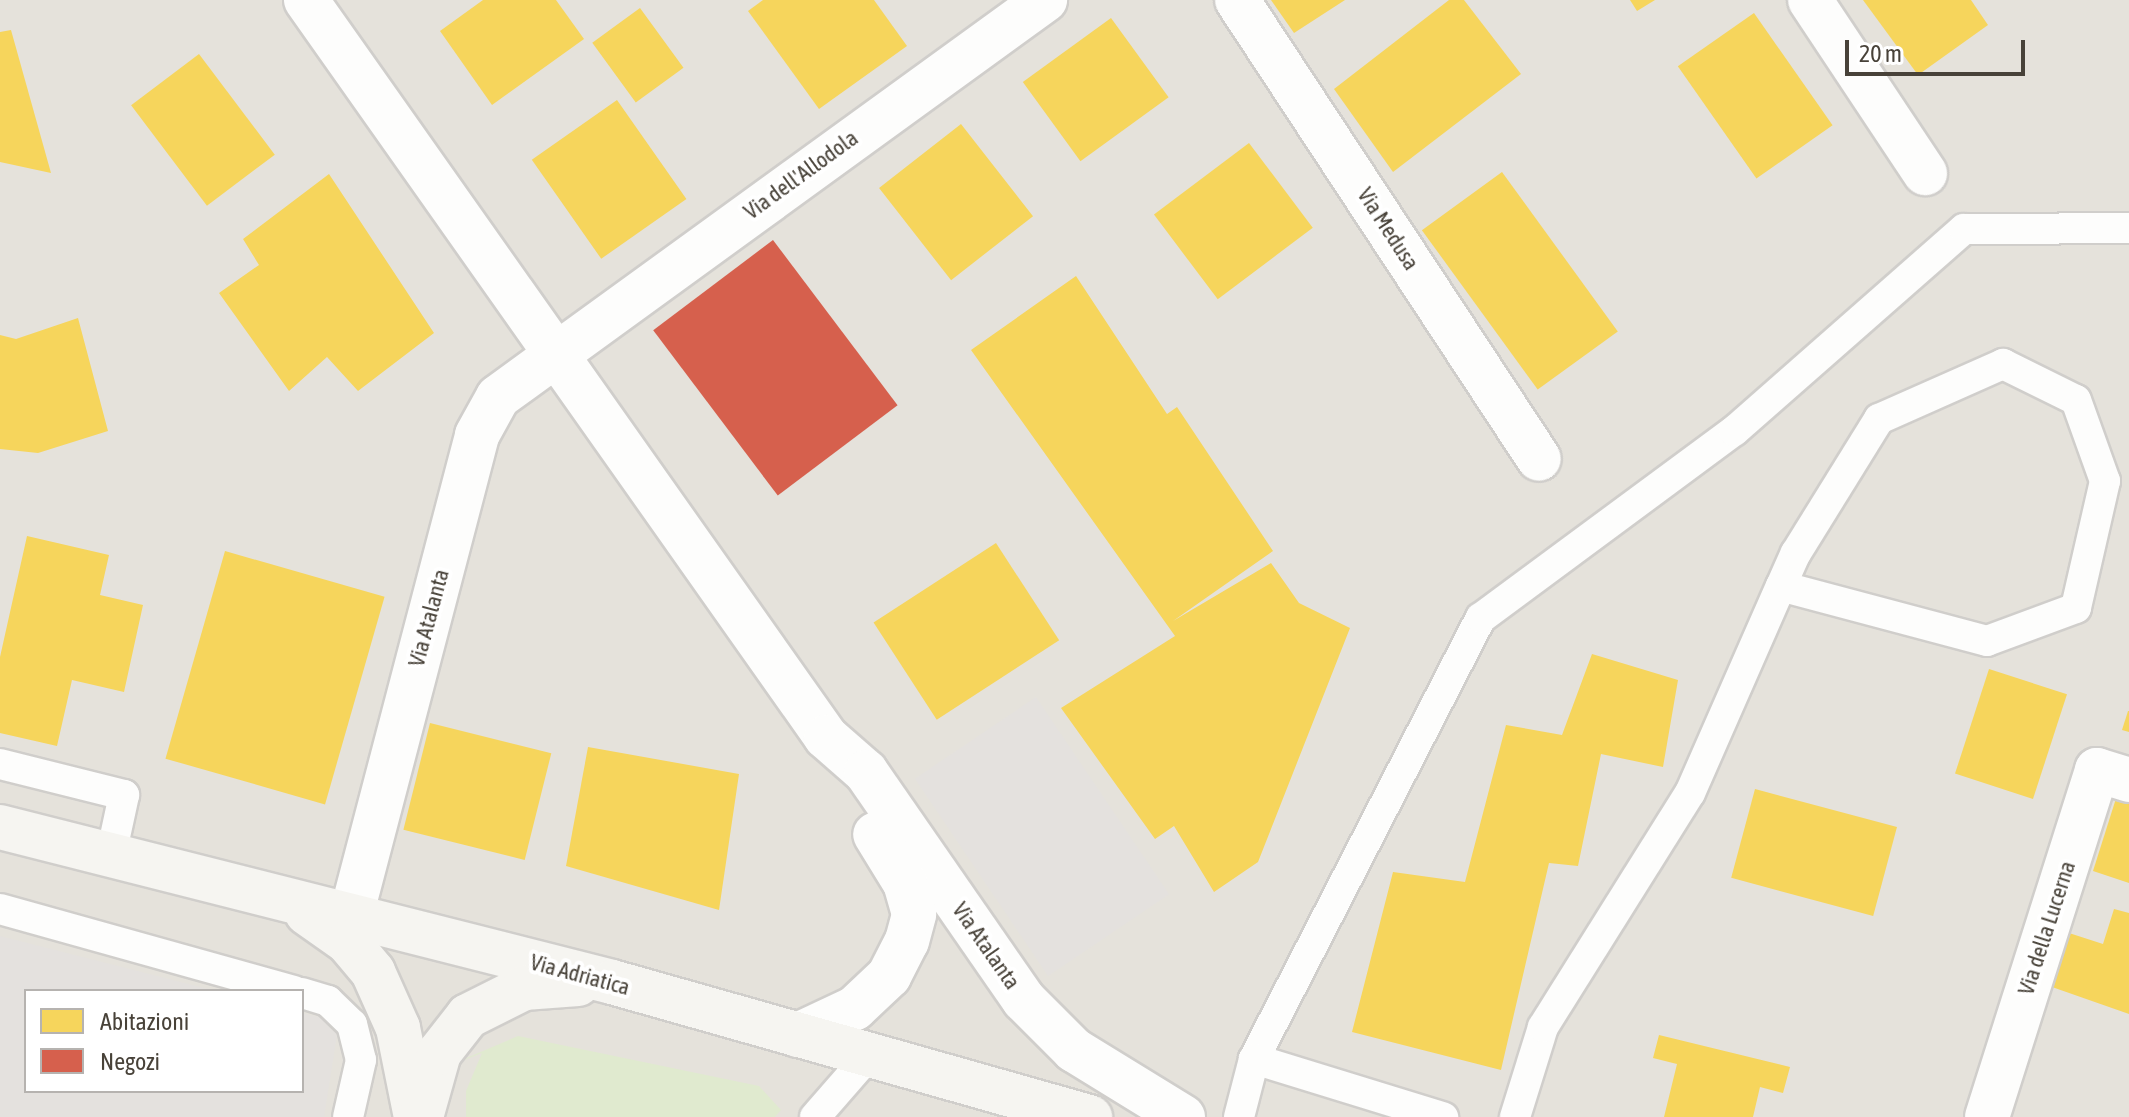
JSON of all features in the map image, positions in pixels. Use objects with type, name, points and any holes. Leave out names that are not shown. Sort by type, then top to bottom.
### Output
[{"type":"main road","name":"Via Adriatica","points":[[0,827],[612,982],[1090,1117]]},
{"type":"main road","name":"Via Adriatica","points":[[289,900],[348,942],[373,972],[398,1028],[419,1117]]},
{"type":"main road","points":[[419,1117],[439,1053],[468,1016],[524,988],[612,982]]},
{"type":"street","name":"Via Atalanta","points":[[306,0],[557,350],[826,737],[847,791],[905,883],[914,914],[889,976],[855,1008],[798,1035]]},
{"type":"street","name":"Via dell'Allodola","points":[[557,350],[1045,0]]},
{"type":"street","name":"Via Medusa","points":[[1237,0],[1539,459]]},
{"type":"street","points":[[1810,0],[1925,173]]},
{"type":"street","name":"Via Atalanta","points":[[351,916],[477,435],[498,397],[557,350]]},
{"type":"street","name":"Via Atalanta","points":[[826,737],[866,772],[1024,1000],[1074,1050],[1183,1117]]},
{"type":"street","name":"Via della Lucerna","points":[[1987,1117],[2097,770],[2129,780]]},
{"type":"lane","points":[[1239,1117],[1254,1059],[1481,618],[1734,431],[1964,229],[2129,228]]},
{"type":"lane","points":[[1515,1117],[1543,1027],[1690,793],[1781,586],[1879,419],[2003,364],[2076,400],[2105,481],[2076,608],[1987,641],[1781,586]]},
{"type":"lane","points":[[0,764],[124,795],[111,855]]},
{"type":"lane","points":[[0,909],[287,989]]},
{"type":"lane","points":[[304,994],[328,1001],[352,1024],[361,1060],[348,1117]]},
{"type":"lane","points":[[815,1117],[869,1055]]},
{"type":"lane","points":[[1254,1059],[1443,1117]]},
{"type":"shaded area","points":[[0,0],[2129,0],[2129,1117],[0,1117]]},
{"type":"shaded area","points":[[1036,697],[1169,894],[1048,976],[915,779]]},
{"type":"shaded area","points":[[0,936],[208,989],[24,989],[24,1093],[304,1093],[304,1013],[339,1022],[324,1117],[0,1117]]},
{"type":"green space","points":[[518,1036],[759,1086],[781,1110],[775,1117],[466,1117],[466,1091],[482,1053],[443,1068]]},
{"type":"building: Abitazioni","points":[[483,0],[556,0],[584,39],[492,105],[440,31]]},
{"type":"building: Abitazioni","points":[[763,0],[874,0],[907,46],[819,109],[748,11]]},
{"type":"building: Abitazioni","points":[[1271,0],[1345,0],[1294,33]]},
{"type":"building: Abitazioni","points":[[1449,0],[1464,0],[1521,74],[1393,172],[1334,89]]},
{"type":"building: Abitazioni","points":[[1630,0],[1655,0],[1637,11]]},
{"type":"building: Abitazioni","points":[[1863,0],[1971,0],[1988,25],[1918,75]]},
{"type":"building: Abitazioni","points":[[640,8],[683,68],[636,103],[592,43]]},
{"type":"building: Abitazioni","points":[[1754,13],[1833,125],[1756,179],[1678,66]]},
{"type":"building: Abitazioni","points":[[1111,18],[1169,97],[1080,161],[1023,82]]},
{"type":"building: Abitazioni","points":[[11,30],[51,173],[0,162],[0,32]]},
{"type":"building: Abitazioni","points":[[199,54],[275,155],[207,206],[131,105]]},
{"type":"building: Abitazioni","points":[[617,100],[686,199],[601,259],[532,160]]},
{"type":"building: Abitazioni","points":[[961,124],[1033,216],[951,280],[879,188]]},
{"type":"building: Abitazioni","points":[[1249,143],[1313,228],[1218,299],[1154,215]]},
{"type":"building: Abitazioni","points":[[1502,172],[1618,331],[1538,390],[1422,230]]},
{"type":"building: Abitazioni","points":[[329,174],[434,333],[358,391],[327,357],[289,391],[219,293],[259,265],[243,239]]},
{"type":"building: Abitazioni","points":[[1076,276],[1167,414],[1177,407],[1273,551],[1173,621],[1271,563],[1299,603],[1350,628],[1258,862],[1214,892],[1174,826],[1155,839],[1061,708],[1175,636],[971,350]]},
{"type":"building: Abitazioni","points":[[78,318],[108,431],[38,453],[0,449],[0,335],[16,339]]},
{"type":"building: Abitazioni","points":[[27,536],[109,555],[100,595],[143,605],[124,692],[72,680],[57,746],[0,733],[0,657]]},
{"type":"building: Abitazioni","points":[[996,543],[1059,640],[937,720],[874,623]]},
{"type":"building: Abitazioni","points":[[225,551],[385,597],[325,804],[165,759]]},
{"type":"building: Abitazioni","points":[[1592,654],[1678,680],[1663,767],[1601,754],[1578,866],[1549,863],[1501,1070],[1352,1032],[1393,872],[1465,882],[1506,725],[1562,735]]},
{"type":"building: Abitazioni","points":[[1989,669],[2067,694],[2033,799],[1955,774]]},
{"type":"building: Abitazioni","points":[[2129,711],[2129,732],[2122,730]]},
{"type":"building: Abitazioni","points":[[430,723],[551,753],[525,860],[403,830]]},
{"type":"building: Abitazioni","points":[[588,747],[739,774],[719,910],[566,866]]},
{"type":"building: Abitazioni","points":[[1755,789],[1897,827],[1873,916],[1731,878]]},
{"type":"building: Abitazioni","points":[[2119,789],[2129,792],[2129,883],[2093,871]]},
{"type":"building: Abitazioni","points":[[2114,909],[2129,913],[2129,1014],[2052,987],[2069,933],[2103,944]]},
{"type":"building: Abitazioni","points":[[1659,1035],[1790,1067],[1783,1093],[1760,1087],[1753,1117],[1664,1117],[1677,1064],[1653,1058]]},
{"type":"building: Negozi","points":[[773,240],[898,405],[778,496],[653,330]]}]
